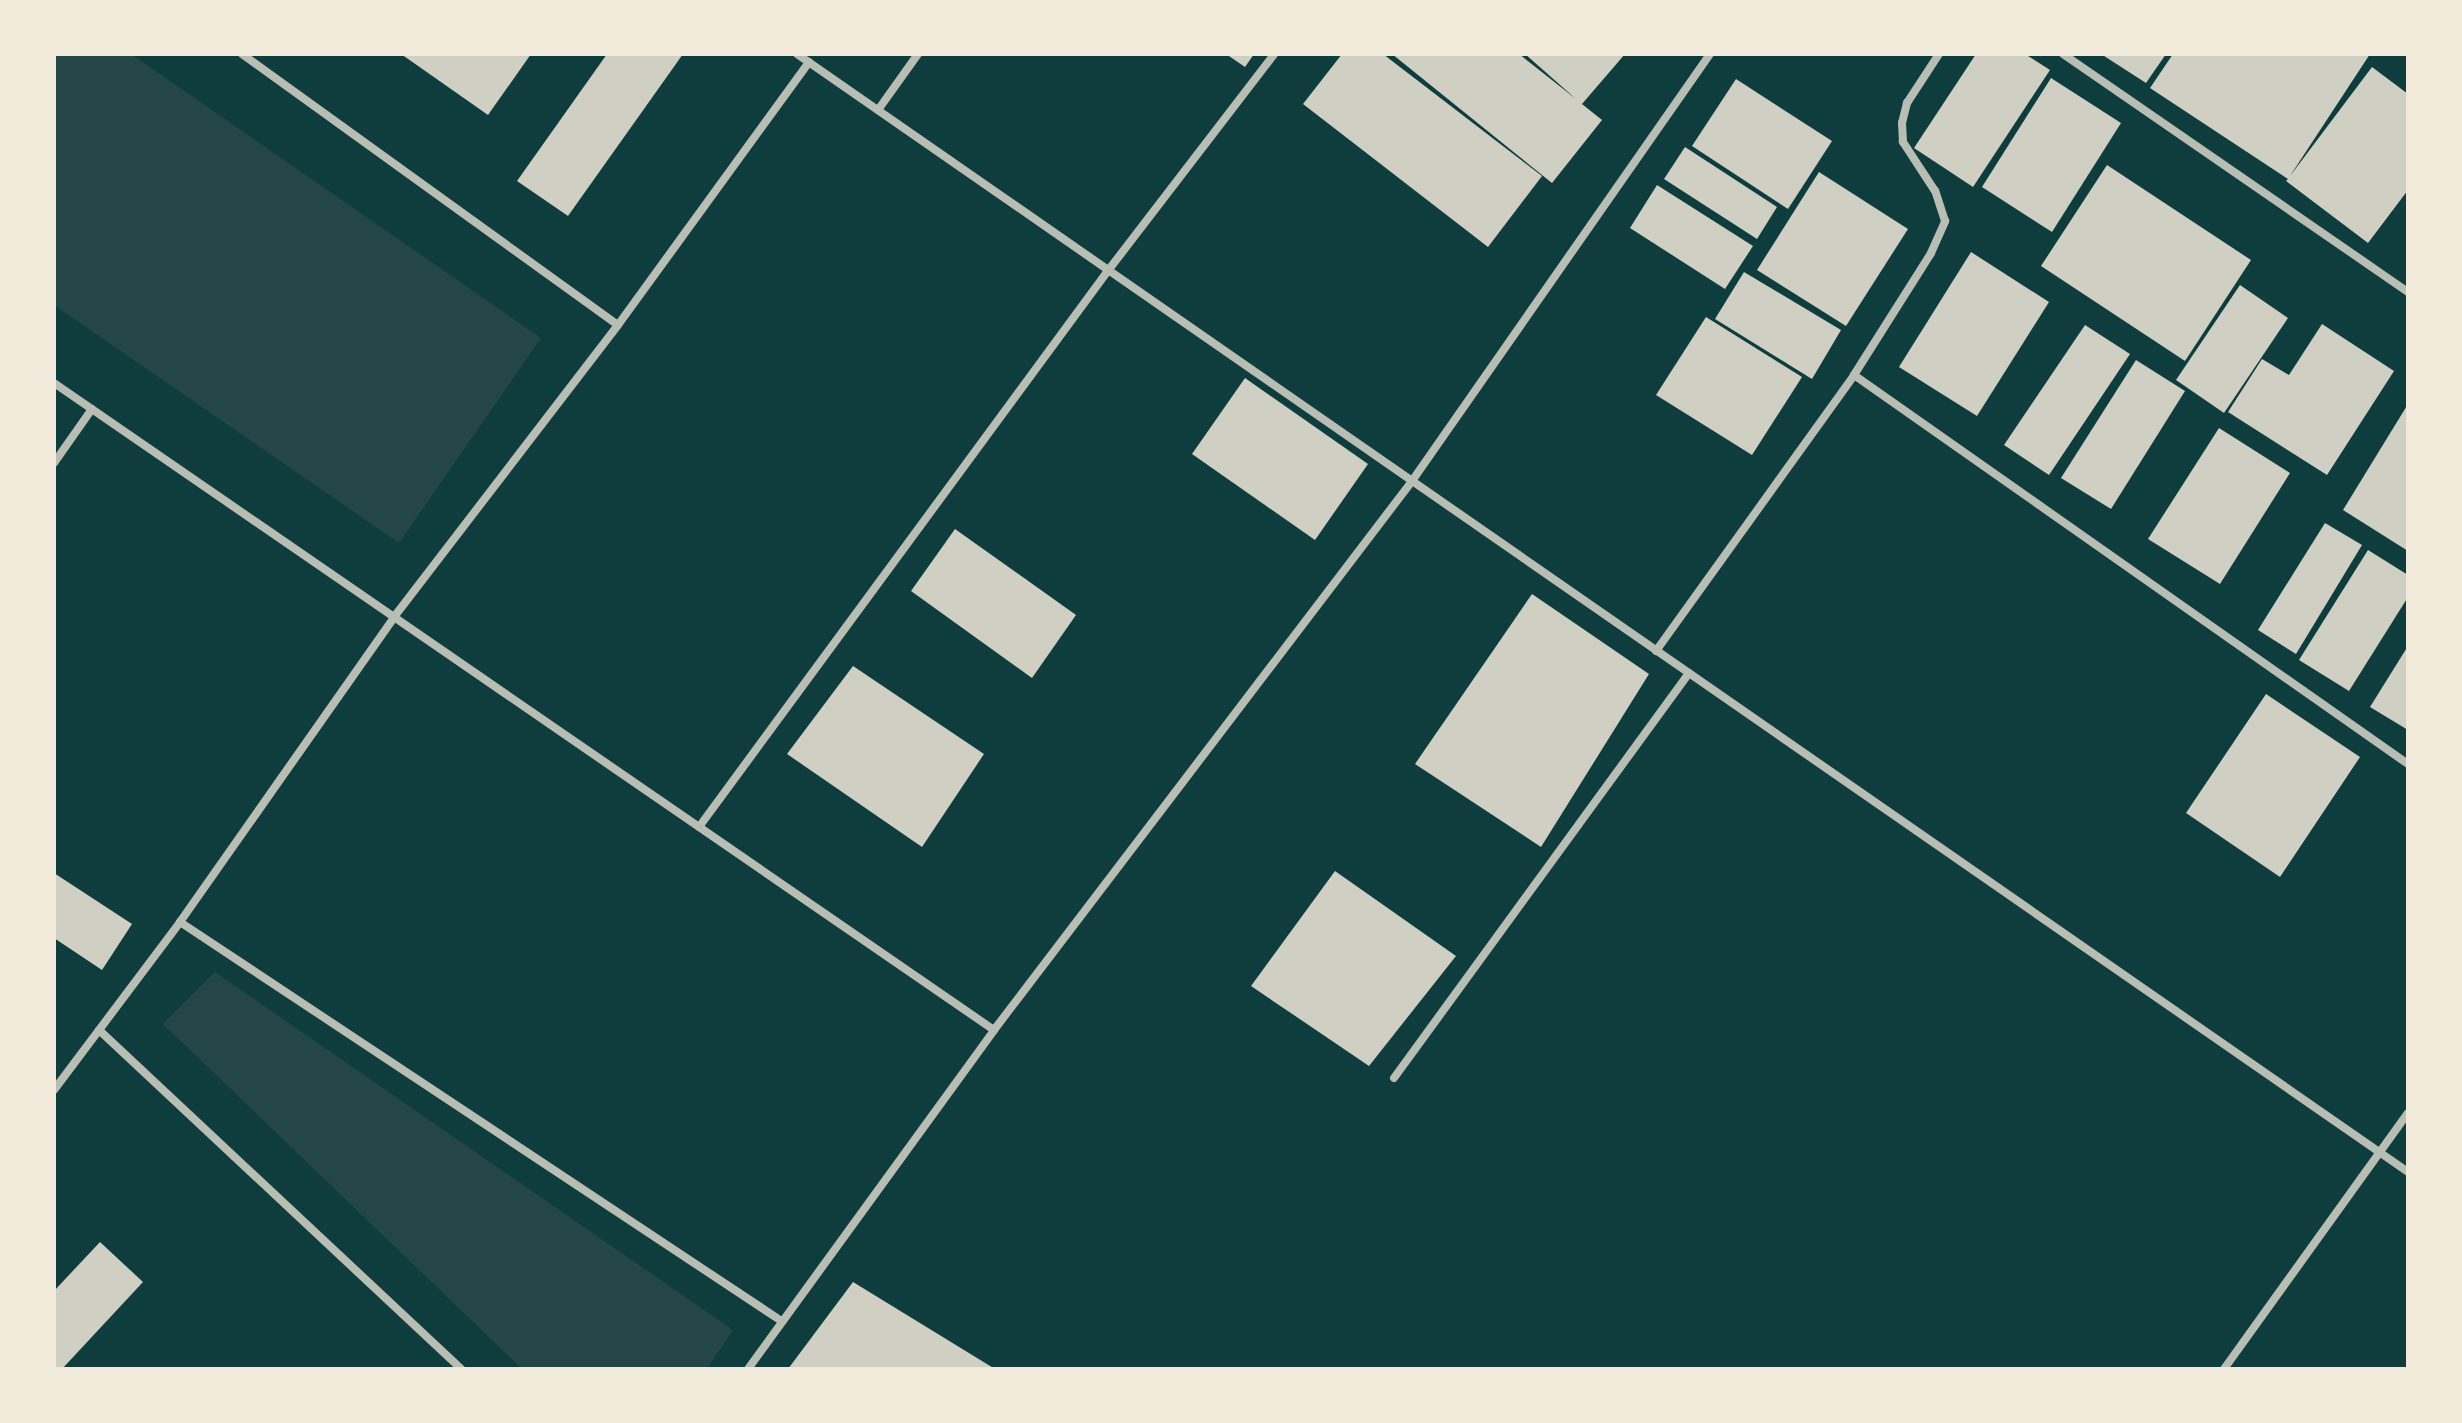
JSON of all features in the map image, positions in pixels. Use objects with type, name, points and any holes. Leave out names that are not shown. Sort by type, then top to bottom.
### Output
[{"type":"street","points":[[242,54],[618,325]]},
{"type":"street","points":[[797,54],[2408,1172]]},
{"type":"street","points":[[878,110],[918,54]]},
{"type":"street","points":[[699,827],[1107,272],[1274,54]]},
{"type":"street","points":[[748,1369],[780,1320],[994,1030],[1412,481],[1710,54]]},
{"type":"street","points":[[1656,651],[1854,375],[1931,253],[1945,221],[1935,191],[1903,142],[1902,123],[1907,103],[1939,54]]},
{"type":"street","points":[[2063,54],[2408,292]]},
{"type":"street","points":[[54,1090],[180,922],[394,617],[618,325],[809,62]]},
{"type":"street","points":[[1854,375],[2408,764]]},
{"type":"street","points":[[54,383],[994,1030]]},
{"type":"street","points":[[54,463],[92,409]]},
{"type":"street","points":[[1394,1078],[1689,673]]},
{"type":"street","points":[[180,922],[780,1320]]},
{"type":"street","points":[[99,1030],[461,1369]]},
{"type":"street","points":[[2224,1369],[2408,1113]]},
{"type":"shaded area","points":[[54,54],[131,54],[541,338],[399,543],[54,305]]},
{"type":"shaded area","points":[[215,972],[733,1330],[707,1369],[522,1369],[163,1024]]},
{"type":"building","points":[[401,54],[531,54],[488,115]]},
{"type":"building","points":[[607,54],[683,54],[568,216],[517,181]]},
{"type":"building","points":[[1226,54],[1254,54],[1245,67]]},
{"type":"building","points":[[1342,54],[1383,54],[1542,176],[1488,247],[1303,104]]},
{"type":"building","points":[[1392,54],[1519,54],[1576,99],[1525,54],[1625,54],[1582,104],[1602,120],[1552,183]]},
{"type":"building","points":[[1976,54],[2025,54],[2050,70],[1973,187],[1914,148]]},
{"type":"building","points":[[2101,54],[2166,54],[2146,83]]},
{"type":"building","points":[[2173,54],[2370,54],[2290,176],[2372,67],[2408,94],[2408,190],[2368,243],[2286,181],[2288,179],[2150,88]]},
{"type":"building","points":[[2051,78],[2121,123],[2052,232],[1982,187]]},
{"type":"building","points":[[1736,79],[1832,141],[1788,209],[1692,146]]},
{"type":"building","points":[[1685,147],[1777,207],[1757,239],[1664,179]]},
{"type":"building","points":[[2107,165],[2251,260],[2185,361],[2041,266]]},
{"type":"building","points":[[1819,172],[1908,229],[1846,326],[1757,270]]},
{"type":"building","points":[[1657,185],[1753,246],[1725,289],[1630,228]]},
{"type":"building","points":[[1971,252],[2049,302],[1977,416],[1899,367]]},
{"type":"building","points":[[1744,272],[1841,330],[1812,379],[1715,319]]},
{"type":"building","points":[[2240,285],[2288,318],[2224,413],[2176,380]]},
{"type":"building","points":[[1706,317],[1802,377],[1752,455],[1656,395]]},
{"type":"building","points":[[2322,324],[2394,371],[2327,475],[2228,412],[2262,359],[2289,375]]},
{"type":"building","points":[[2085,325],[2130,354],[2049,475],[2004,445]]},
{"type":"building","points":[[2136,360],[2185,391],[2111,509],[2061,478]]},
{"type":"building","points":[[1245,378],[1368,464],[1315,540],[1192,454]]},
{"type":"building","points":[[2408,404],[2408,551],[2343,510]]},
{"type":"building","points":[[2219,428],[2290,473],[2220,584],[2148,539]]},
{"type":"building","points":[[2325,523],[2362,545],[2296,654],[2258,630]]},
{"type":"building","points":[[955,529],[1076,615],[1032,678],[911,591]]},
{"type":"building","points":[[2368,550],[2408,575],[2408,597],[2349,691],[2299,660]]},
{"type":"building","points":[[1532,594],[1649,674],[1541,847],[1415,764]]},
{"type":"building","points":[[2408,646],[2408,730],[2370,707]]},
{"type":"building","points":[[853,666],[984,754],[922,847],[787,754]]},
{"type":"building","points":[[2266,694],[2360,757],[2280,877],[2186,813]]},
{"type":"building","points":[[1335,871],[1456,956],[1369,1066],[1251,986]]},
{"type":"building","points":[[54,873],[132,924],[102,970],[54,938]]},
{"type":"building","points":[[100,1242],[143,1282],[62,1369],[54,1369],[54,1291]]},
{"type":"building","points":[[853,1282],[995,1369],[788,1369]]}]
